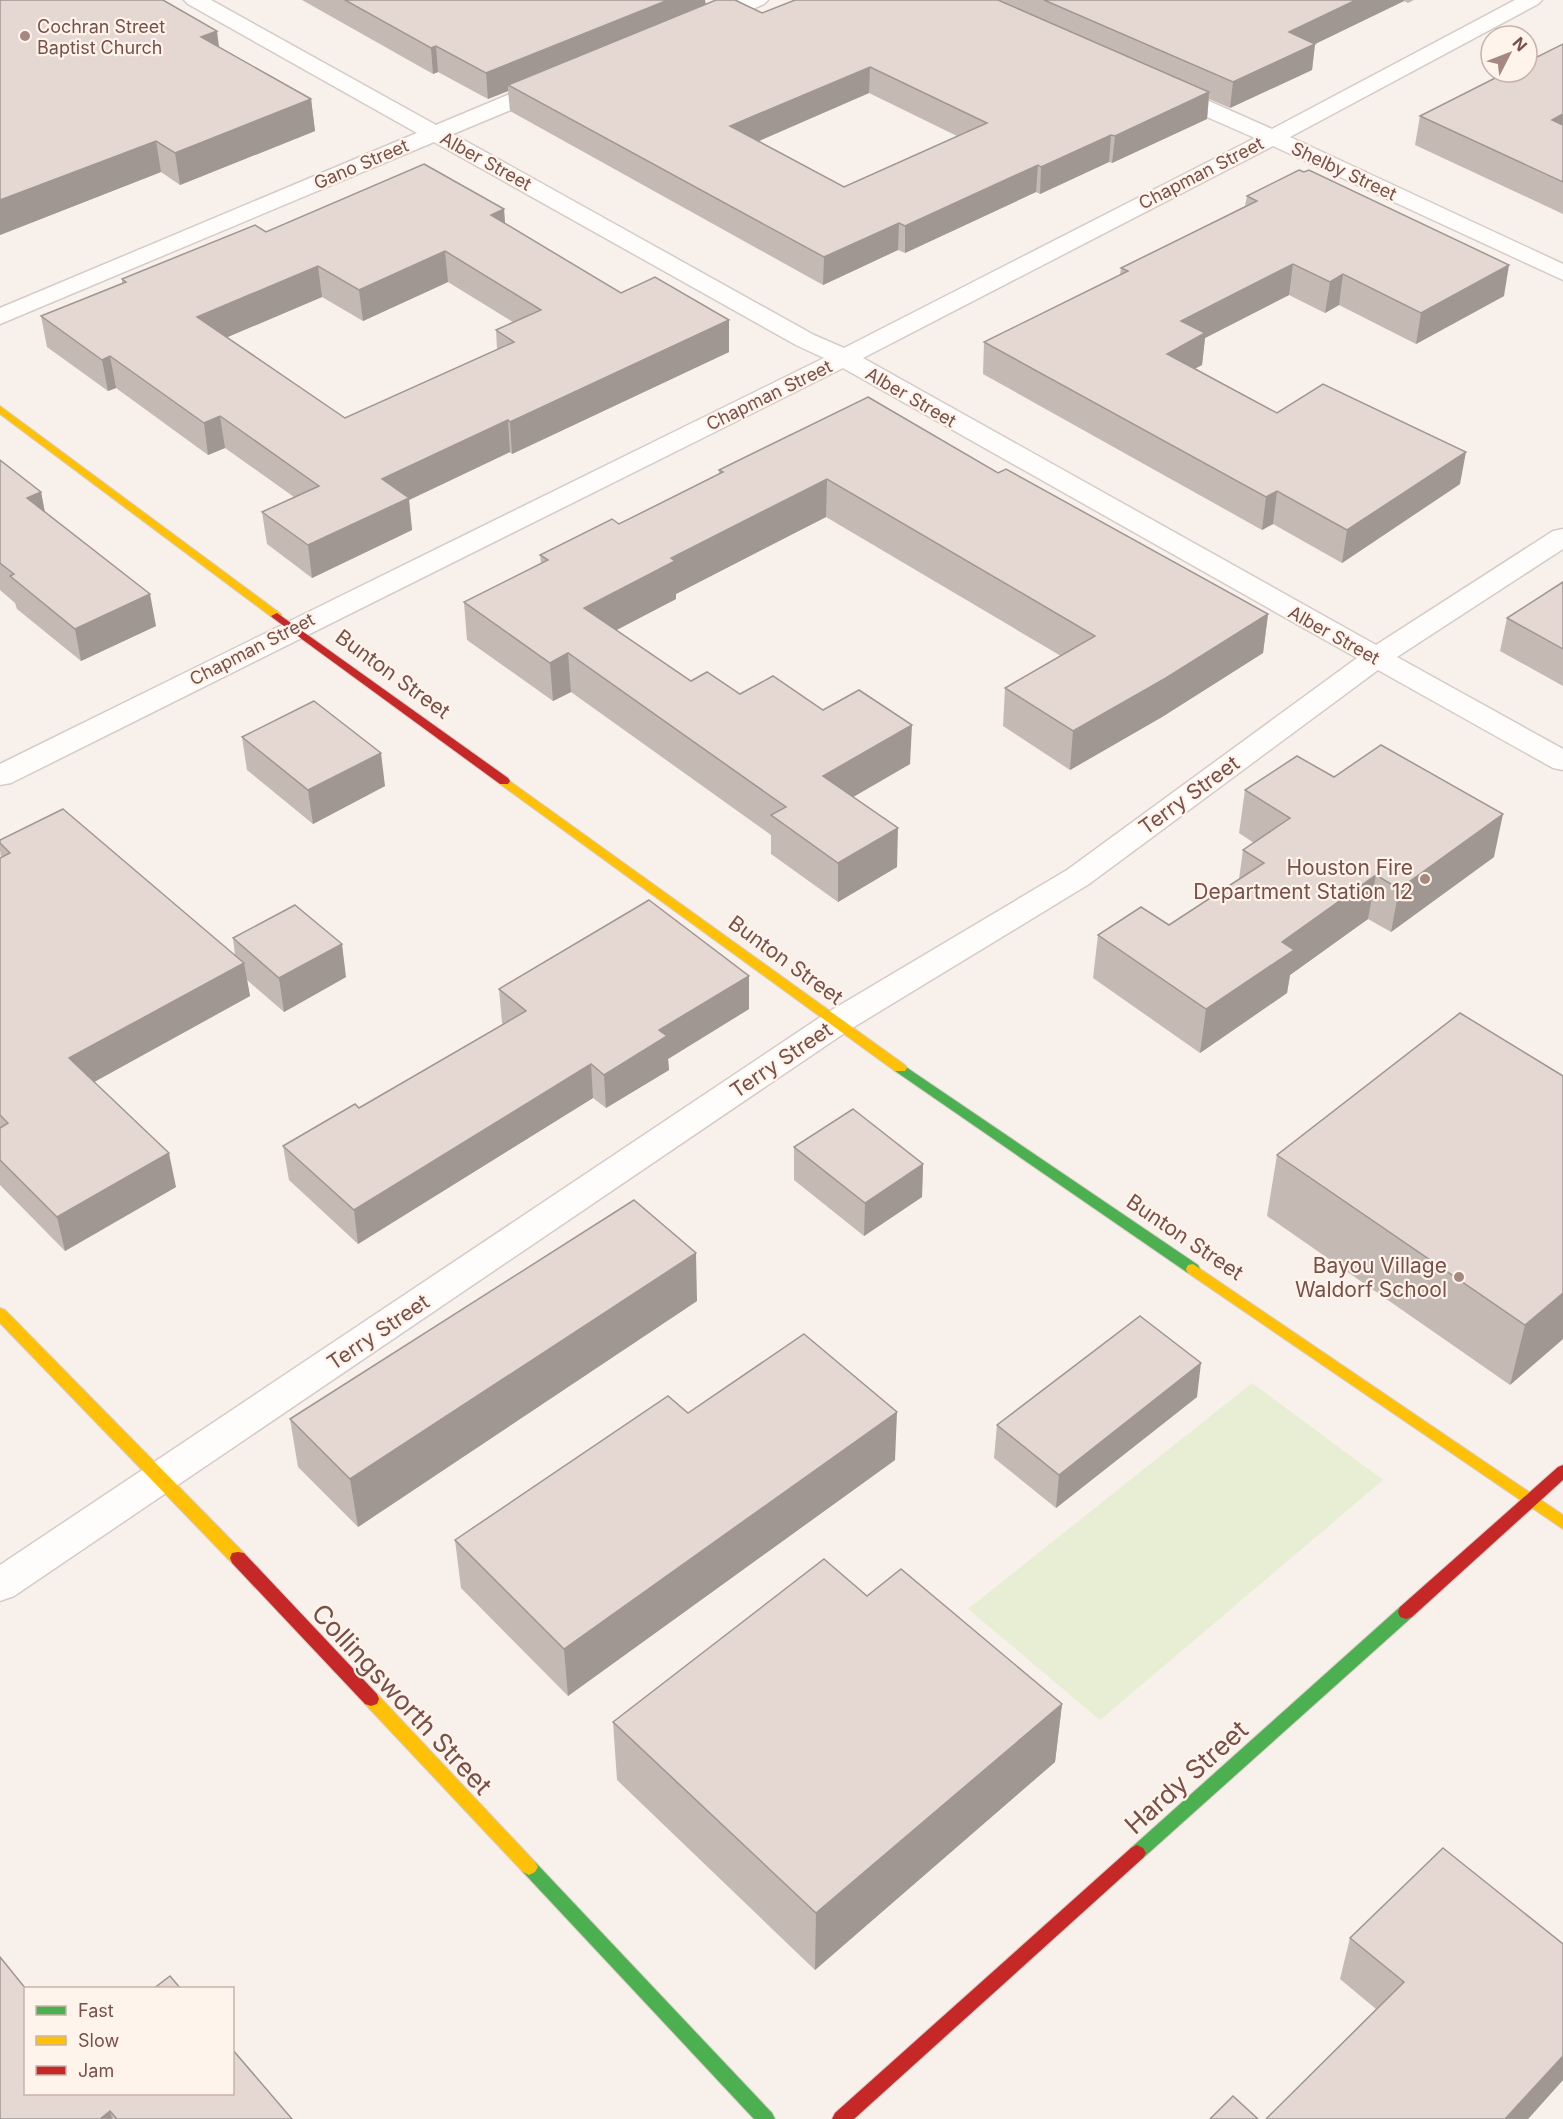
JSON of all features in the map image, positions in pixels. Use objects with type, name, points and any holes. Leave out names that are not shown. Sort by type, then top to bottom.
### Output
[{"type":"street","name":"Alber Street","points":[[195,0],[805,340],[844,358],[915,401],[1563,761]]},
{"type":"street","points":[[682,31],[757,0]]},
{"type":"street","name":"Chapman Street","points":[[0,776],[294,627],[844,358],[1272,137],[1531,0]]},
{"type":"street","name":"Gano Street","points":[[0,317],[434,132],[574,75]]},
{"type":"street","name":"Shelby Street","points":[[1143,80],[1272,137],[1563,273]]},
{"type":"street","name":"Bunton Street","points":[[0,409],[294,627],[837,1022],[1563,1523]]},
{"type":"street","name":"Terry Street","points":[[0,1585],[837,1022],[1078,877],[1376,658],[1563,537]]},
{"type":"street","name":"Collingsworth Street","points":[[0,1314],[162,1477],[766,2119]]},
{"type":"street","name":"Hardy Street","points":[[841,2119],[1563,1471]]},
{"type":"green space","points":[[1252,1383],[1383,1480],[1100,1720],[968,1609]]},
{"type":"building","points":[[0,0],[163,0],[217,31],[201,37],[311,99],[175,153],[156,141],[0,200]]},
{"type":"building","points":[[345,0],[668,0],[486,73],[436,46],[431,48]]},
{"type":"building","points":[[716,0],[735,0],[762,13],[795,0],[998,0],[1209,92],[1115,136],[1111,135],[1041,167],[1038,165],[905,226],[899,223],[824,257],[508,85]],"holes":[[[870,67],[987,123],[844,187],[730,126]]]},
{"type":"building","points":[[1044,0],[1356,0],[1289,32],[1315,44],[1233,82]]},
{"type":"building","points":[[1563,44],[1563,114],[1552,120],[1563,125],[1563,182],[1420,116],[1483,84],[1539,84],[1539,56]]},
{"type":"building","points":[[424,164],[504,209],[491,215],[621,293],[655,277],[729,320],[382,479],[409,498],[308,545],[262,512],[319,486],[220,416],[204,423],[110,356],[102,360],[41,316],[126,282],[122,279],[255,225],[266,232]],"holes":[[[445,251],[541,310],[496,330],[514,342],[345,418],[197,317],[318,266],[359,290]]]},
{"type":"building","points":[[1299,170],[1304,172],[1309,170],[1509,265],[1421,313],[1343,274],[1330,282],[1293,264],[1181,321],[1205,333],[1167,354],[1277,413],[1323,384],[1466,452],[1347,530],[1277,491],[1266,497],[984,342],[1128,271],[1121,268],[1257,201],[1247,196]]},
{"type":"building","points":[[868,397],[998,473],[1006,469],[1268,614],[1166,678],[1073,731],[1005,688],[1095,636],[827,479],[671,558],[675,561],[584,608],[691,681],[707,672],[740,694],[773,676],[823,710],[859,690],[912,725],[823,776],[898,828],[838,863],[771,815],[786,807],[568,653],[550,663],[464,602],[548,560],[540,555],[612,519],[619,524],[723,472],[719,470]]},
{"type":"building","points":[[0,460],[41,492],[27,498],[150,594],[75,629],[10,576],[14,574],[0,563]]},
{"type":"building","points":[[1563,582],[1563,649],[1507,618]]},
{"type":"building","points":[[314,701],[381,753],[308,790],[242,737]]},
{"type":"building","points":[[1381,745],[1503,814],[1399,889],[1376,875],[1282,942],[1294,950],[1206,1009],[1098,935],[1141,907],[1169,925],[1264,863],[1243,850],[1290,818],[1245,790],[1297,756],[1334,777]]},
{"type":"building","points":[[63,809],[244,963],[69,1058],[169,1153],[57,1217],[0,1160],[0,1128],[8,1123],[0,1115],[0,858],[10,853],[0,843],[0,840]]},
{"type":"building","points":[[649,900],[749,976],[659,1030],[667,1036],[604,1075],[591,1064],[354,1210],[283,1146],[355,1104],[359,1108],[526,1011],[499,989]]},
{"type":"building","points":[[295,905],[342,944],[279,978],[233,938]]},
{"type":"building","name":"Bayou Village Waldorf School","points":[[1460,1013],[1563,1076],[1563,1293],[1525,1325],[1277,1155]]},
{"type":"building","points":[[853,1109],[923,1164],[865,1203],[794,1147]]},
{"type":"building","points":[[634,1200],[696,1253],[350,1479],[290,1419]]},
{"type":"building","points":[[1140,1316],[1201,1363],[1059,1475],[997,1425]]},
{"type":"building","points":[[804,1334],[897,1412],[564,1649],[455,1540],[668,1396],[688,1413]]},
{"type":"building","points":[[824,1559],[867,1596],[901,1569],[1062,1704],[816,1913],[613,1722]]},
{"type":"building","points":[[1443,1848],[1563,1944],[1563,2056],[1505,2119],[1266,2119],[1404,1982],[1350,1938]]},
{"type":"building","points":[[0,1957],[24,1987],[24,2095],[234,2095],[234,2051],[292,2119],[117,2119],[110,2111],[100,2119],[0,2119]]},
{"type":"building","points":[[170,1976],[179,1987],[156,1987]]},
{"type":"building","points":[[1233,2096],[1258,2119],[1210,2119]]},
{"type":"traffic: fast","points":[[900,1068],[1193,1269]]},
{"type":"traffic: fast","points":[[1137,1853],[1406,1612]]},
{"type":"traffic: fast","points":[[529,1867],[766,2119]]},
{"type":"traffic: slow","points":[[0,409],[277,616]]},
{"type":"traffic: slow","points":[[504,781],[900,1068]]},
{"type":"traffic: slow","points":[[1193,1269],[1563,1523]]},
{"type":"traffic: slow","points":[[0,1314],[238,1558]]},
{"type":"traffic: slow","points":[[371,1699],[529,1867]]},
{"type":"traffic: jam","points":[[277,616],[504,781]]},
{"type":"traffic: jam","points":[[1406,1612],[1563,1471]]},
{"type":"traffic: jam","points":[[238,1558],[371,1699]]},
{"type":"traffic: jam","points":[[841,2119],[1137,1853]]},
{"type":"place","name":"Cochran Street Baptist Church","points":[[25,36]]},
{"type":"place","name":"Houston Fire Department Station 12","points":[[1425,879]]},
{"type":"place","name":"Bayou Village Waldorf School","points":[[1459,1277]]}]
